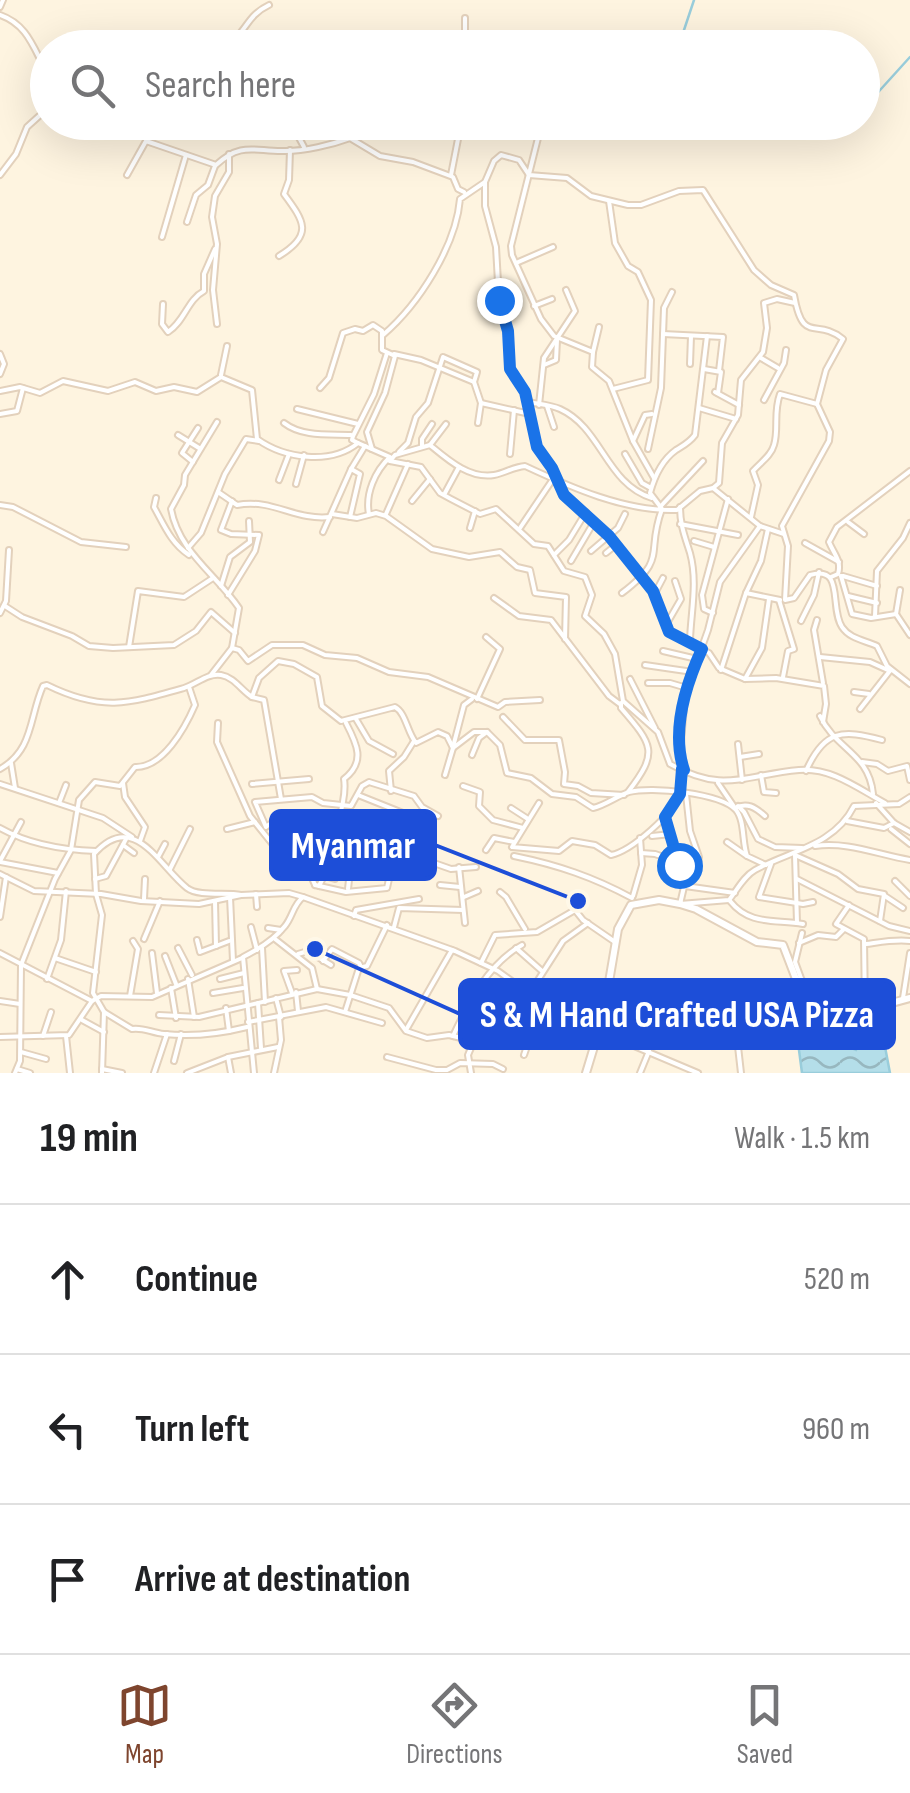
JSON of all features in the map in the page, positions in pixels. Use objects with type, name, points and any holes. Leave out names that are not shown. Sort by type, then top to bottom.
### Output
[{"type":"street","points":[[0,7],[3,0]]},
{"type":"street","points":[[245,30],[253,14],[269,4]]},
{"type":"street","points":[[0,15],[14,20],[30,41]]},
{"type":"street","points":[[465,18],[465,30]]},
{"type":"street","points":[[0,174],[16,154],[30,123]]},
{"type":"street","points":[[300,140],[304,147]]},
{"type":"street","points":[[187,222],[198,193],[208,185],[216,165],[230,152],[290,150],[340,140]]},
{"type":"street","points":[[353,140],[380,156],[413,162],[450,176],[459,191],[468,191]]},
{"type":"street","points":[[450,176],[458,140]]},
{"type":"street","points":[[538,140],[511,246],[534,306],[557,340],[556,360],[543,365]]},
{"type":"street","points":[[127,174],[144,141],[216,165]]},
{"type":"street","points":[[280,256],[296,243],[304,228],[284,194],[289,180],[290,150]]},
{"type":"street","points":[[216,324],[213,204],[228,172],[230,152]]},
{"type":"street","points":[[162,237],[186,154]]},
{"type":"street","points":[[782,679],[789,650],[794,649],[782,600],[788,546],[783,522],[829,441],[830,432],[816,404],[826,370],[842,339],[837,334],[808,327],[796,316],[792,292],[771,285],[754,270],[734,234],[700,189],[679,191],[641,204],[609,201],[591,196],[571,180],[531,175],[519,160],[505,154],[494,162],[484,182],[485,206],[496,247],[499,300],[508,331],[510,369],[528,402],[537,447],[564,495],[616,545],[654,595],[669,632],[709,653],[721,670],[745,679],[782,679],[824,686]]},
{"type":"street","points":[[474,382],[382,350],[383,334],[395,324],[436,268],[448,245],[460,199],[484,182]]},
{"type":"street","points":[[609,201],[615,243],[628,266],[638,272],[652,300],[648,380],[613,389]]},
{"type":"street","points":[[163,304],[162,324],[168,332],[179,324],[192,299],[204,291],[204,274],[217,244]]},
{"type":"street","points":[[516,263],[553,247]]},
{"type":"street","points":[[539,404],[543,365],[575,311],[566,290]]},
{"type":"street","points":[[648,449],[661,388],[664,308],[672,292]]},
{"type":"street","points":[[387,353],[374,394],[353,436],[358,443],[393,456],[430,446],[448,462],[486,476],[525,466],[620,502],[680,508],[700,491],[713,488],[722,476],[722,443],[736,419],[743,374],[760,358],[767,328],[764,304],[776,298],[796,304]]},
{"type":"street","points":[[534,306],[552,300]]},
{"type":"street","points":[[652,300],[668,300]]},
{"type":"street","points":[[320,388],[329,378],[344,333],[355,328],[363,331],[373,325],[383,334]]},
{"type":"street","points":[[599,327],[592,367],[609,381],[654,478]]},
{"type":"street","points":[[664,334],[724,337],[717,393],[739,405]]},
{"type":"street","points":[[690,364],[692,336]]},
{"type":"street","points":[[652,498],[654,478],[672,453],[692,439],[706,336]]},
{"type":"street","points":[[557,340],[593,352]]},
{"type":"street","points":[[0,391],[23,388],[40,393],[56,383],[74,382],[108,391],[136,382],[156,390],[194,392],[212,386],[221,377],[227,346]]},
{"type":"street","points":[[764,400],[786,350]]},
{"type":"street","points":[[0,354],[4,364],[0,374]]},
{"type":"street","points":[[372,449],[367,432],[385,393],[394,354]]},
{"type":"street","points":[[368,514],[368,498],[376,474],[408,443],[416,418],[428,403],[443,357],[477,372],[474,382],[481,403],[478,422]]},
{"type":"street","points":[[760,358],[780,370]]},
{"type":"street","points":[[704,369],[719,371]]},
{"type":"street","points":[[221,377],[252,390],[259,441]]},
{"type":"street","points":[[0,414],[13,414],[19,408],[23,388]]},
{"type":"street","points":[[751,517],[758,485],[754,469],[773,449],[777,400],[783,392],[816,404]]},
{"type":"street","points":[[768,393],[777,400]]},
{"type":"street","points":[[528,402],[564,410],[581,424],[623,483],[652,498],[661,508]]},
{"type":"street","points":[[481,403],[530,414]]},
{"type":"street","points":[[547,406],[554,428]]},
{"type":"street","points":[[699,408],[736,419]]},
{"type":"street","points":[[297,409],[358,424]]},
{"type":"street","points":[[510,454],[514,410]]},
{"type":"street","points":[[634,441],[645,415],[654,415]]},
{"type":"street","points":[[0,769],[11,762],[30,734],[43,686],[98,704],[119,704],[189,686],[212,675],[232,648],[240,612],[192,555],[171,509],[217,422]]},
{"type":"street","points":[[284,423],[316,435],[353,436]]},
{"type":"street","points":[[422,446],[432,424]]},
{"type":"street","points":[[430,446],[446,424]]},
{"type":"street","points":[[193,462],[182,453],[198,428]]},
{"type":"street","points":[[178,434],[201,449]]},
{"type":"street","points":[[188,548],[202,533],[246,439],[259,441],[279,453],[334,458],[358,443]]},
{"type":"street","points":[[324,532],[350,470],[365,446]]},
{"type":"street","points":[[279,480],[289,454]]},
{"type":"street","points":[[625,454],[642,484],[651,488]]},
{"type":"street","points":[[296,484],[304,455]]},
{"type":"street","points":[[393,456],[394,464],[421,468],[444,495],[474,511],[480,514],[496,509],[534,544],[548,546],[564,571],[584,577],[590,585],[592,595],[585,616],[604,634],[615,654],[622,703],[648,748],[645,772],[626,794]]},
{"type":"street","points":[[622,593],[641,579],[656,551],[654,536],[661,508],[703,461]]},
{"type":"street","points":[[386,516],[408,464]]},
{"type":"street","points":[[444,495],[459,466]]},
{"type":"street","points":[[350,470],[360,474],[350,518]]},
{"type":"street","points":[[910,471],[836,527],[829,542],[839,562],[852,614],[875,618],[896,614],[910,634]]},
{"type":"street","points":[[412,502],[430,478]]},
{"type":"street","points":[[520,528],[553,479]]},
{"type":"street","points":[[713,488],[760,526],[785,534]]},
{"type":"street","points":[[218,492],[237,505],[256,502],[301,516],[386,516],[432,548],[470,557],[500,552],[517,566],[530,570],[535,592],[562,596],[568,601],[563,611],[565,639]]},
{"type":"street","points":[[156,498],[154,507],[164,527],[176,545],[192,555]]},
{"type":"street","points":[[713,613],[704,608],[702,595],[728,499]]},
{"type":"street","points":[[228,595],[256,551],[259,535],[221,530],[232,501]]},
{"type":"street","points":[[0,505],[14,507],[81,542],[126,547]]},
{"type":"street","points":[[680,508],[695,594],[690,641]]},
{"type":"street","points":[[470,528],[474,511]]},
{"type":"street","points":[[554,555],[569,540],[586,512]]},
{"type":"street","points":[[591,550],[618,528],[625,514]]},
{"type":"street","points":[[221,586],[229,559],[250,542],[249,521]]},
{"type":"street","points":[[571,561],[595,521]]},
{"type":"street","points":[[848,521],[864,534]]},
{"type":"street","points":[[875,618],[877,571],[907,535],[910,522]]},
{"type":"street","points":[[680,524],[738,536]]},
{"type":"street","points":[[680,904],[686,872],[690,864],[698,863],[699,857],[683,794],[680,753],[686,688],[702,649],[722,576],[745,551],[760,526]]},
{"type":"street","points":[[721,670],[746,594],[762,562],[768,529]]},
{"type":"street","points":[[694,541],[716,548]]},
{"type":"street","points":[[805,544],[839,562]]},
{"type":"street","points":[[606,553],[616,545]]},
{"type":"street","points":[[0,613],[5,606],[9,550]]},
{"type":"street","points":[[746,594],[769,599],[794,598],[810,574],[818,572],[831,577],[836,584],[835,611],[844,630],[850,637],[877,646],[891,670]]},
{"type":"street","points":[[801,621],[814,595],[818,572]]},
{"type":"street","points":[[831,577],[840,575],[877,586]]},
{"type":"street","points":[[130,647],[138,591],[184,597],[213,578]]},
{"type":"street","points":[[654,595],[663,578]]},
{"type":"street","points":[[666,625],[682,595],[674,581]]},
{"type":"street","points":[[896,614],[900,590]]},
{"type":"street","points":[[848,596],[877,602]]},
{"type":"street","points":[[494,598],[519,616],[551,620],[608,696],[658,732]]},
{"type":"street","points":[[745,679],[762,648],[769,599]]},
{"type":"street","points":[[5,606],[89,646],[174,646],[196,631],[211,612],[235,633]]},
{"type":"street","points":[[817,620],[814,630],[826,704],[821,719],[830,736],[862,762],[872,777],[877,804],[910,844]]},
{"type":"street","points":[[444,775],[464,705],[475,699],[500,648],[486,637]]},
{"type":"street","points":[[232,648],[237,648],[248,661],[272,645],[304,645],[325,655],[357,658],[389,672],[428,677],[500,707],[506,702],[540,700]]},
{"type":"street","points":[[664,650],[697,659]]},
{"type":"street","points":[[820,657],[870,662],[891,670],[910,684]]},
{"type":"street","points":[[252,697],[259,678],[270,665],[278,660],[294,664],[316,677],[322,706],[346,722],[357,746],[355,768],[344,779],[346,788],[336,824],[310,850],[309,871],[317,885],[348,891],[387,888],[391,870]]},
{"type":"street","points":[[645,665],[692,672]]},
{"type":"street","points":[[860,709],[891,670]]},
{"type":"street","points":[[212,675],[229,677],[252,697],[264,700],[282,799]]},
{"type":"street","points":[[630,679],[670,764],[718,783],[806,771],[849,780],[885,804]]},
{"type":"street","points":[[648,683],[686,688]]},
{"type":"street","points":[[30,1073],[16,1071],[21,1035],[20,965],[71,850],[76,808],[95,782],[120,786],[135,767],[149,766],[174,742],[194,705],[189,686]]},
{"type":"street","points":[[854,692],[870,694]]},
{"type":"street","points":[[346,722],[395,707],[402,712],[414,741],[420,744],[438,732],[446,736],[453,748]]},
{"type":"street","points":[[503,716],[525,740],[558,740],[565,772],[563,783],[591,792],[626,794]]},
{"type":"street","points":[[356,719],[369,741],[392,754]]},
{"type":"street","points":[[218,723],[216,742],[255,822],[264,828]]},
{"type":"street","points":[[453,748],[474,732],[487,732],[500,745],[504,771],[531,778],[552,794],[572,796],[594,808],[653,788],[700,795],[744,812],[758,840],[775,847],[828,844],[910,860]]},
{"type":"street","points":[[472,755],[487,732]]},
{"type":"street","points":[[806,771],[830,736],[856,733],[882,740]]},
{"type":"street","points":[[391,791],[389,771],[414,741]]},
{"type":"street","points":[[738,744],[742,780]]},
{"type":"street","points":[[740,757],[758,754]]},
{"type":"street","points":[[11,762],[16,790]]},
{"type":"street","points":[[862,762],[877,764],[888,771],[907,766],[910,780]]},
{"type":"street","points":[[762,775],[764,792],[776,793]]},
{"type":"street","points":[[252,784],[309,779]]},
{"type":"street","points":[[545,787],[546,779]]},
{"type":"street","points":[[310,850],[302,848],[279,862],[255,802],[312,797],[317,802],[340,807],[353,805],[366,782],[418,798],[420,805],[438,816]]},
{"type":"street","points":[[123,783],[125,797],[145,827],[138,840]]},
{"type":"street","points":[[718,783],[740,816],[747,856]]},
{"type":"street","points":[[0,784],[104,818],[138,840],[192,890],[289,893],[452,950],[494,970],[576,1028]]},
{"type":"street","points":[[59,803],[66,785]]},
{"type":"street","points":[[463,786],[480,792],[480,806],[488,817],[523,828]]},
{"type":"street","points":[[572,796],[575,786]]},
{"type":"street","points":[[540,803],[514,842],[514,848],[560,851],[572,842],[611,854],[625,852],[665,817],[683,794]]},
{"type":"street","points":[[358,796],[408,815]]},
{"type":"street","points":[[899,804],[910,797]]},
{"type":"street","points":[[729,900],[754,870],[809,847],[845,821],[854,806],[899,804],[910,810]]},
{"type":"street","points":[[736,807],[754,807],[765,816]]},
{"type":"street","points":[[511,808],[529,819]]},
{"type":"street","points":[[264,828],[278,819],[339,816]]},
{"type":"street","points":[[665,817],[678,862],[686,872]]},
{"type":"street","points":[[845,821],[910,832]]},
{"type":"street","points":[[21,822],[0,861],[58,874]]},
{"type":"street","points":[[226,829],[255,822]]},
{"type":"street","points":[[0,828],[12,835],[71,850],[97,851]]},
{"type":"street","points":[[170,869],[190,829]]},
{"type":"street","points":[[94,1000],[110,995],[152,997],[260,949],[281,930],[295,904],[325,876],[330,864],[328,849],[335,840],[352,831]]},
{"type":"street","points":[[652,836],[671,834]]},
{"type":"street","points":[[486,850],[494,838],[514,842]]},
{"type":"street","points":[[586,1073],[599,1032],[616,942],[642,866],[640,838]]},
{"type":"street","points":[[0,1037],[73,1033],[94,1000],[102,914],[96,894],[94,854],[102,845],[138,840]]},
{"type":"street","points":[[125,842],[134,852]]},
{"type":"street","points":[[95,880],[106,876],[125,842]]},
{"type":"street","points":[[726,842],[769,865]]},
{"type":"street","points":[[158,857],[165,844]]},
{"type":"street","points":[[362,849],[363,857]]},
{"type":"street","points":[[348,891],[351,861],[363,857],[376,859],[385,852]]},
{"type":"street","points":[[641,853],[678,862]]},
{"type":"street","points":[[729,900],[739,912],[752,918],[800,924],[795,855]]},
{"type":"street","points":[[795,855],[903,908]]},
{"type":"street","points":[[514,856],[588,875],[631,902],[659,900],[696,909],[757,942],[782,945],[790,970],[803,983],[822,992],[832,1008],[844,1016],[906,998],[910,953]]},
{"type":"street","points":[[431,862],[450,869],[476,867]]},
{"type":"street","points":[[769,865],[759,896],[813,902]]},
{"type":"street","points":[[325,876],[334,880],[342,866]]},
{"type":"street","points":[[460,867],[465,923]]},
{"type":"street","points":[[0,917],[3,876],[29,890],[144,901],[199,904],[241,894]]},
{"type":"street","points":[[144,901],[145,879]]},
{"type":"street","points":[[797,879],[880,921],[910,930]]},
{"type":"street","points":[[895,881],[910,896]]},
{"type":"street","points":[[440,884],[460,887]]},
{"type":"street","points":[[685,886],[734,892]]},
{"type":"street","points":[[47,979],[61,940],[66,891]]},
{"type":"street","points":[[462,898],[478,891]]},
{"type":"street","points":[[500,892],[526,932]]},
{"type":"street","points":[[256,894],[257,907]]},
{"type":"street","points":[[230,896],[232,961]]},
{"type":"street","points":[[880,921],[885,896]]},
{"type":"street","points":[[354,916],[356,910],[419,898]]},
{"type":"street","points":[[680,904],[729,900]]},
{"type":"street","points":[[144,939],[160,901]]},
{"type":"street","points":[[215,901],[216,946]]},
{"type":"street","points":[[848,905],[836,924],[863,938],[866,1010]]},
{"type":"street","points":[[394,928],[399,908],[464,910]]},
{"type":"street","points":[[481,963],[495,935],[549,927],[575,910],[616,942]]},
{"type":"street","points":[[530,993],[563,942],[588,923]]},
{"type":"street","points":[[361,967],[367,966],[387,925]]},
{"type":"street","points":[[252,927],[260,949],[261,1049]]},
{"type":"street","points":[[268,928],[281,930]]},
{"type":"street","points":[[799,942],[818,935],[836,937],[844,930]]},
{"type":"street","points":[[802,933],[796,962],[803,983]]},
{"type":"street","points":[[273,938],[316,972],[317,989]]},
{"type":"street","points":[[864,945],[898,939],[910,941]]},
{"type":"street","points":[[197,940],[200,952],[230,941]]},
{"type":"street","points":[[130,996],[138,949],[134,941]]},
{"type":"street","points":[[453,1036],[465,1007],[500,960],[522,945]]},
{"type":"street","points":[[178,948],[190,978],[194,1017]]},
{"type":"street","points":[[324,961],[332,948],[359,962],[361,967],[345,1012]]},
{"type":"street","points":[[516,948],[543,972]]},
{"type":"street","points":[[406,1030],[452,950]]},
{"type":"street","points":[[298,954],[308,951],[331,965]]},
{"type":"street","points":[[0,954],[94,1000],[104,1012],[132,1030],[138,1027],[166,1034],[229,1031],[298,1011],[326,1008],[382,1023]]},
{"type":"street","points":[[152,954],[157,994]]},
{"type":"street","points":[[164,956],[173,986],[176,1018]]},
{"type":"street","points":[[243,957],[254,1073]]},
{"type":"street","points":[[54,958],[96,972]]},
{"type":"street","points":[[296,970],[284,970],[298,1011]]},
{"type":"street","points":[[220,979],[244,973]]},
{"type":"street","points":[[615,1038],[638,995],[663,984],[734,1011],[741,1073]]},
{"type":"street","points":[[640,1073],[663,984]]},
{"type":"street","points":[[212,993],[244,988]]},
{"type":"street","points":[[492,1042],[494,1023],[520,988]]},
{"type":"street","points":[[159,1015],[194,1017],[317,989],[350,994],[389,1008],[406,1030],[428,1038],[453,1036],[473,1041]]},
{"type":"street","points":[[582,992],[608,992]]},
{"type":"street","points":[[274,1073],[280,1017],[276,998]]},
{"type":"street","points":[[0,1001],[20,1004]]},
{"type":"street","points":[[226,1008],[229,1031]]},
{"type":"street","points":[[43,1036],[50,1012]]},
{"type":"street","points":[[104,1012],[102,1071],[122,1073]]},
{"type":"street","points":[[82,1020],[104,1032]]},
{"type":"street","points":[[471,1073],[468,1055],[482,1022],[599,1032],[698,1073]]},
{"type":"street","points":[[524,1055],[534,1026]]},
{"type":"street","points":[[154,1073],[166,1034]]},
{"type":"street","points":[[174,1061],[181,1034]]},
{"type":"street","points":[[66,1036],[70,1073]]},
{"type":"street","points":[[187,1073],[250,1050],[278,1048]]},
{"type":"street","points":[[20,1052],[46,1059]]},
{"type":"street","points":[[228,1057],[231,1073]]},
{"type":"street","points":[[387,1057],[423,1070],[443,1070],[458,1063],[494,1064],[503,1069]]},
{"type":"street","points":[[402,1073],[405,1062]]},
{"type":"street","points":[[202,1066],[204,1073]]},
{"type":"water","points":[[882,1031],[890,1073],[802,1073],[799,1050],[803,1035],[856,1050],[864,1035]]},
{"type":"waterway","points":[[684,30],[694,0]]},
{"type":"waterway","points":[[880,90],[910,57]]},
{"type":"place","name":"Myanmar","points":[[578,901]]},
{"type":"place","name":"S & M Hand Crafted USA Pizza","points":[[315,949]]},
{"type":"route","points":[[499,300],[508,331],[510,369],[525,392],[537,447],[564,495],[609,536],[653,591],[669,632],[702,649],[686,688],[680,794],[665,817],[679,865]]}]
